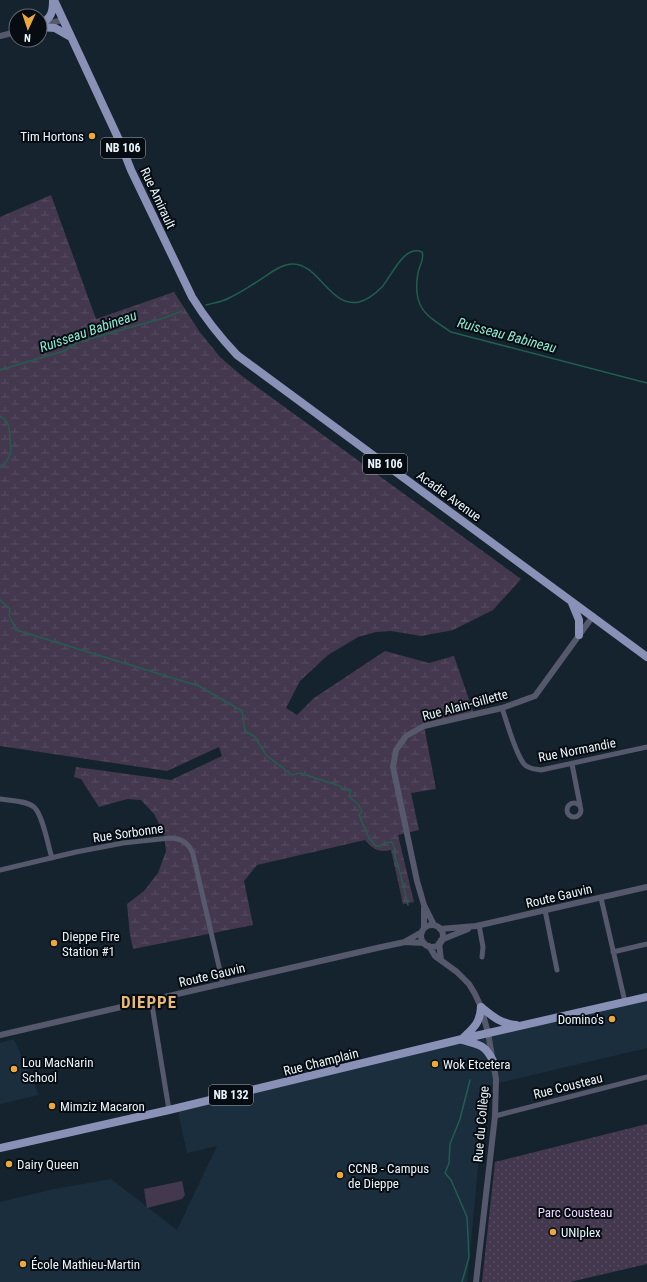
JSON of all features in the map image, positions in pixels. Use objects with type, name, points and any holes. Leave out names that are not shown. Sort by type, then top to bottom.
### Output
[{"type":"main road","name":"Rue Amirault","points":[[53,0],[120,142],[131,170],[192,297]]},
{"type":"main road","points":[[48,19],[50,17],[53,7],[53,0]]},
{"type":"main road","points":[[48,27],[55,28],[70,37]]},
{"type":"main road","name":"Acadie Avenue","points":[[192,297],[203,316],[217,334],[237,355],[647,657]]},
{"type":"main road","points":[[571,600],[579,620],[579,636]]},
{"type":"main road","name":"Rue Champlain","points":[[0,1148],[169,1110],[462,1039],[647,997]]},
{"type":"main road","points":[[481,1007],[496,1019],[507,1024],[523,1025]]},
{"type":"main road","points":[[481,1007],[480,1017],[477,1024],[462,1039],[483,1046],[488,1050],[493,1061]]},
{"type":"street","points":[[48,23],[62,20]]},
{"type":"street","name":"Rue Alain-Gillette","points":[[434,925],[424,905],[417,880],[393,767],[396,750],[406,736],[424,726],[502,708],[535,696],[593,616]]},
{"type":"street","name":"Rue Normandie","points":[[502,708],[517,751],[524,764],[531,768],[541,770],[647,747]]},
{"type":"street","points":[[572,764],[580,805]]},
{"type":"street","points":[[0,799],[22,802],[33,807],[39,813],[52,858]]},
{"type":"street","name":"Rue Sorbonne","points":[[0,870],[123,843],[170,838],[178,838],[184,841],[190,846],[193,854],[223,984]]},
{"type":"street","name":"Route Gauvin","points":[[440,929],[477,926],[647,887]]},
{"type":"street","points":[[601,898],[625,1002]]},
{"type":"street","name":"Rue Alain-Gillette","points":[[423,930],[424,905]]},
{"type":"street","points":[[545,910],[557,970]]},
{"type":"street","points":[[440,942],[436,945],[427,944],[421,938],[423,930],[427,926],[434,925],[440,929],[442,934],[440,942],[441,960]]},
{"type":"street","points":[[477,926],[483,947],[482,957]]},
{"type":"street","name":"Route Gauvin","points":[[440,942],[477,926]]},
{"type":"street","name":"Route Gauvin","points":[[405,942],[423,930]]},
{"type":"street","name":"Route Gauvin","points":[[0,1035],[405,942],[427,944]]},
{"type":"street","name":"Rue du Collège","points":[[427,944],[434,955],[457,972],[469,984],[475,994],[481,1007],[488,1034],[496,1079],[495,1116],[476,1282]]},
{"type":"street","points":[[613,952],[647,944]]},
{"type":"street","points":[[151,1000],[169,1110]]},
{"type":"street","name":"Rue Cousteau","points":[[495,1116],[647,1077]]},
{"type":"shaded area","points":[[647,997],[647,1048],[486,1086],[467,1282],[0,1282],[0,1202],[54,1189],[111,1179],[177,1230],[217,1146],[187,1153],[178,1112],[462,1039]]},
{"type":"shaded area","name":"Lou MacNarin School","points":[[14,1039],[39,1095],[0,1104],[0,1043]]},
{"type":"green space","points":[[51,195],[96,319],[174,292],[199,331],[220,357],[242,376],[521,579],[493,610],[453,630],[421,636],[391,631],[376,632],[358,637],[328,655],[300,681],[286,708],[297,715],[314,698],[385,651],[429,663],[454,656],[474,714],[424,726],[436,789],[411,793],[419,830],[398,835],[414,902],[403,904],[391,850],[376,850],[365,840],[257,865],[244,881],[253,925],[133,949],[127,904],[144,891],[158,873],[166,851],[164,833],[154,814],[141,800],[127,799],[99,807],[81,779],[74,777],[76,767],[171,780],[222,756],[219,747],[167,771],[0,746],[0,217]]},
{"type":"green space","name":"Parc Cousteau","points":[[647,1124],[647,1264],[570,1282],[482,1282],[495,1162]]},
{"type":"green space","points":[[182,1181],[185,1195],[182,1199],[147,1208],[144,1189]]},
{"type":"waterway","name":"Ruisseau Babineau","points":[[206,305],[226,299],[242,291],[278,268],[293,264],[302,266],[310,271],[340,299],[349,302],[359,302],[368,298],[380,289],[399,263],[409,253],[415,251],[422,252],[423,255],[418,273],[417,285],[419,302],[422,309],[428,315],[451,332],[647,383]]},
{"type":"waterway","name":"Ruisseau Babineau","points":[[0,370],[64,351],[78,342],[164,318],[182,311]]},
{"type":"waterway","name":"Ruisseau Babineau","points":[[0,416],[6,420],[9,427],[11,452],[7,461],[0,467]]},
{"type":"waterway","points":[[0,600],[10,609],[9,615],[16,630],[199,686],[242,711],[245,731],[255,737],[266,755],[292,775],[300,773],[340,786],[344,790],[351,790],[349,797],[358,804],[362,811],[359,815],[369,838],[376,846],[392,842],[408,905]]},
{"type":"waterway","points":[[462,1282],[469,1257],[467,1217],[451,1180],[445,1173],[449,1163],[450,1144],[460,1119],[470,1080]]},
{"type":"place","name":"Tim Hortons","points":[[92,136]]},
{"type":"place","name":"Dieppe Fire Station #1","points":[[54,943]]},
{"type":"place","name":"Domino's","points":[[612,1019]]},
{"type":"place","name":"Wok Etcetera","points":[[435,1064]]},
{"type":"place","name":"Lou MacNarin School","points":[[14,1069]]},
{"type":"place","name":"Mimziz Macaron","points":[[52,1106]]},
{"type":"place","name":"Dairy Queen","points":[[9,1164]]},
{"type":"place","name":"CCNB - Campus de Dieppe","points":[[340,1175]]},
{"type":"place","name":"UNIplex","points":[[553,1232]]},
{"type":"place","name":"École Mathieu-Martin","points":[[23,1264]]},
{"type":"district","name":"DIEPPE","points":[[149,1002]]}]
